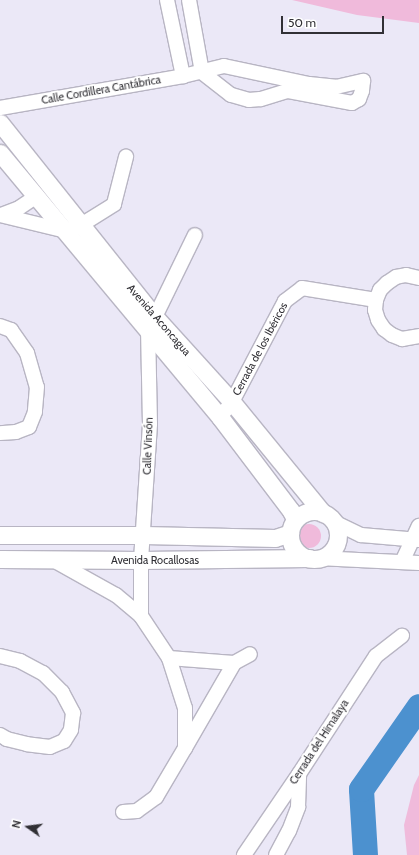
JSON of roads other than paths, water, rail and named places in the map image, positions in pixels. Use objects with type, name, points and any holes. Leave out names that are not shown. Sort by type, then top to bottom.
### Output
[{"type":"street","points":[[167,0],[183,76]]},
{"type":"street","points":[[189,0],[202,72]]},
{"type":"street","name":"Calle Cordillera Cantábrica","points":[[0,108],[183,76],[224,66],[309,84],[336,87],[363,81],[362,92],[359,99],[352,103],[287,91],[260,99],[249,100],[231,95],[202,72]]},
{"type":"street","name":"Avenida Aconcagua","points":[[0,123],[74,228],[152,324],[220,417],[292,511],[293,526]]},
{"type":"street","name":"Avenida Aconcagua","points":[[0,153],[37,196],[74,228]]},
{"type":"street","points":[[0,215],[74,228],[114,204],[126,157]]},
{"type":"street","points":[[0,215],[19,208],[37,196]]},
{"type":"street","points":[[152,324],[195,235]]},
{"type":"street","points":[[419,278],[406,275],[396,277],[387,282],[380,290],[376,300],[378,320],[384,329],[392,335],[402,338],[419,336]]},
{"type":"street","name":"Cerrada de los Ibéricos","points":[[220,417],[232,402],[284,301],[302,288],[376,300]]},
{"type":"street","name":"Avenida Aconcagua","points":[[152,324],[232,402],[328,518]]},
{"type":"street","name":"Calle Vinsón","points":[[141,616],[141,560],[144,535],[150,424],[152,324]]},
{"type":"street","points":[[0,326],[11,330],[27,354],[37,387],[35,412],[29,427],[16,432],[0,433]]},
{"type":"street","points":[[4,559],[4,535],[144,535],[275,538],[293,526],[308,512],[328,518],[361,535],[415,540]]},
{"type":"street","points":[[293,526],[290,540],[297,552],[314,558],[325,556],[335,544],[337,529],[328,518]]},
{"type":"street","points":[[402,562],[415,540],[419,526]]},
{"type":"street","name":"Avenida Rocallosas","points":[[4,559],[141,560],[314,558],[419,563]]},
{"type":"street","points":[[52,560],[116,595],[141,616],[169,658],[185,708],[185,748]]},
{"type":"street","name":"Cerrada del Himalaya","points":[[244,855],[376,656],[402,636]]},
{"type":"street","points":[[122,812],[137,811],[156,797],[234,663],[250,654]]},
{"type":"street","points":[[0,656],[20,661],[43,673],[62,692],[73,713],[71,730],[64,741],[50,747],[27,744],[7,739],[0,735]]},
{"type":"street","points":[[169,658],[234,663]]},
{"type":"street","points":[[276,855],[289,831],[298,806],[299,774]]},
{"type":"waterway","points":[[365,855],[361,789],[419,706]]}]
